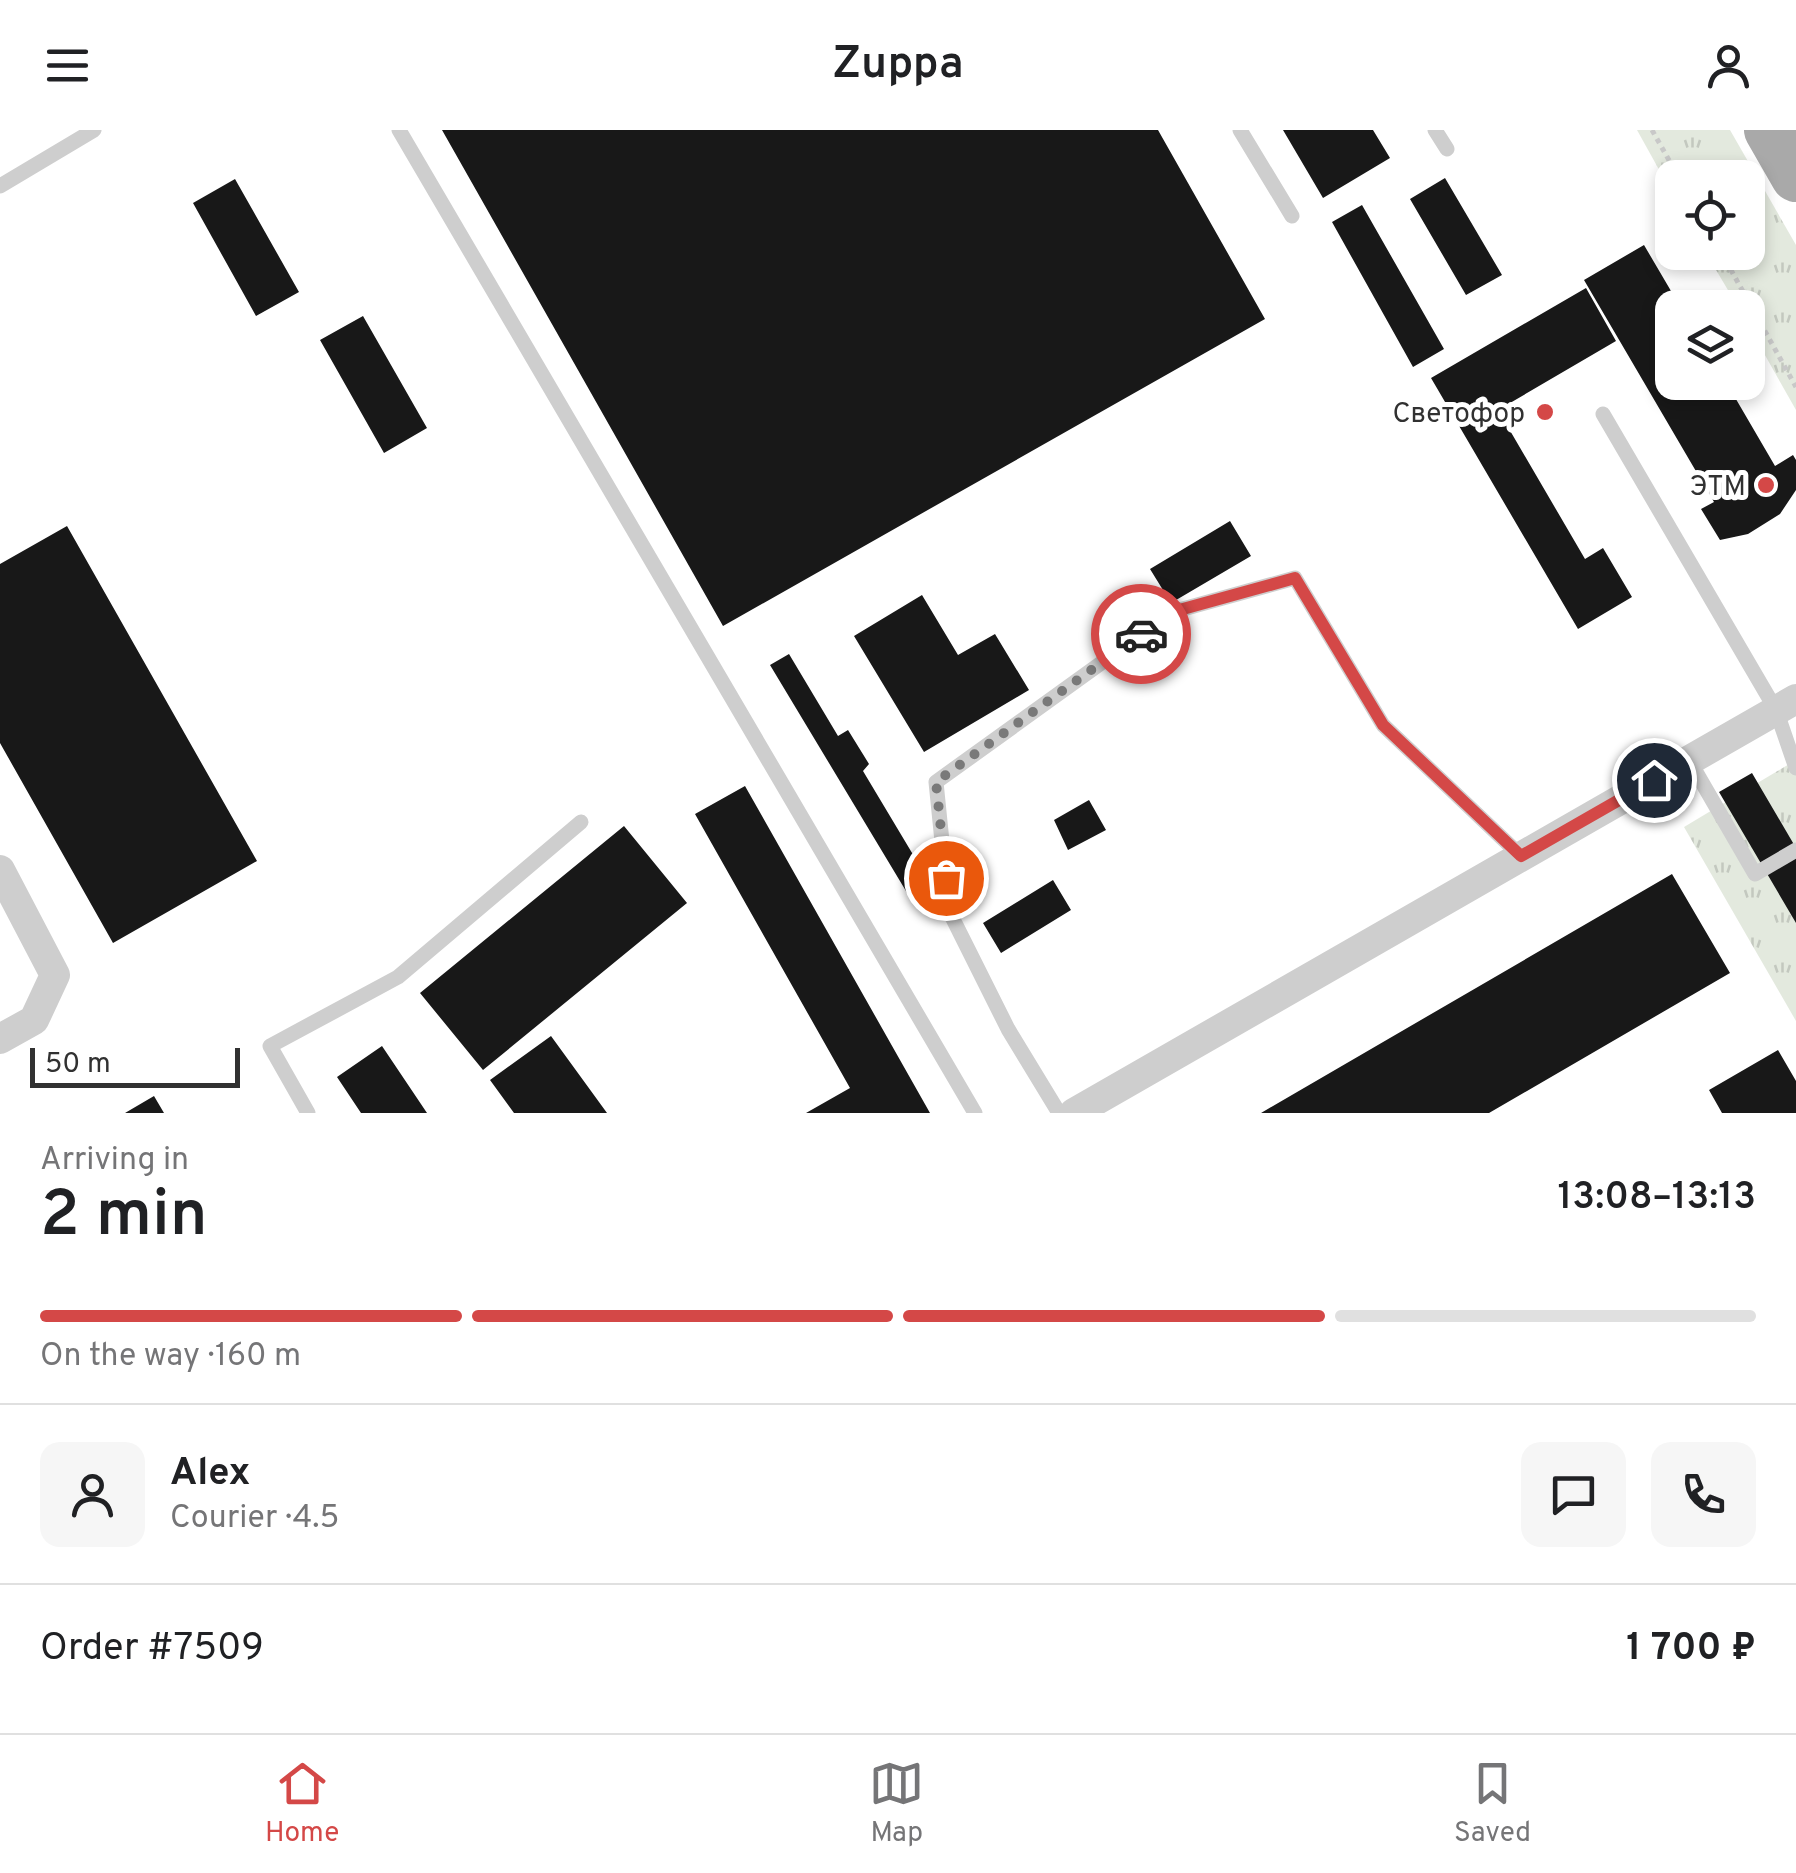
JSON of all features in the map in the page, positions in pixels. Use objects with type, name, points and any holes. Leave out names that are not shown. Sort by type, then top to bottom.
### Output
[{"type":"main road","points":[[1769,130],[1796,177]]},
{"type":"street","points":[[1074,1113],[1786,705]]},
{"type":"street","points":[[0,870],[55,975],[34,1020],[0,1039]]},
{"type":"lane","points":[[0,186],[94,130]]},
{"type":"lane","points":[[399,130],[975,1113]]},
{"type":"lane","points":[[1240,130],[1292,216]]},
{"type":"lane","points":[[1435,130],[1447,150]]},
{"type":"lane","points":[[1604,414],[1786,705],[1796,768]]},
{"type":"lane","points":[[1059,1113],[1008,1029],[949,911],[936,782],[1172,612],[1295,578],[1383,725],[1521,856]]},
{"type":"lane","points":[[1689,760],[1754,874],[1796,850]]},
{"type":"lane","points":[[308,1113],[270,1046],[398,977],[581,822]]},
{"type":"path","points":[[1652,130],[1668,160]]},
{"type":"path","points":[[1730,270],[1796,387]]},
{"type":"green space","points":[[1637,130],[1730,130],[1747,160],[1655,160]]},
{"type":"green space","points":[[1765,191],[1796,245],[1796,410],[1765,355],[1765,290],[1728,290],[1716,270],[1765,270]]},
{"type":"green space","points":[[1796,760],[1796,1021],[1684,827]]},
{"type":"building","points":[[442,130],[1158,130],[1265,319],[723,626]]},
{"type":"building","points":[[1283,130],[1373,130],[1390,158],[1323,198]]},
{"type":"building","points":[[1445,178],[1502,275],[1466,295],[1410,199]]},
{"type":"building","points":[[235,179],[299,292],[256,316],[193,203]]},
{"type":"building","points":[[1362,205],[1444,349],[1413,367],[1332,222]]},
{"type":"building","points":[[1644,245],[1655,270],[1670,290],[1655,290],[1655,400],[1736,400],[1775,466],[1793,455],[1796,460],[1796,490],[1780,514],[1748,534],[1720,540],[1701,509],[1714,502],[1584,280]]},
{"type":"building","points":[[1586,288],[1616,341],[1498,410],[1585,559],[1603,548],[1632,597],[1578,629],[1431,378]]},
{"type":"building","points":[[363,316],[427,428],[384,453],[320,340]]},
{"type":"building","points":[[1230,521],[1251,556],[1171,603],[1150,569]]},
{"type":"building","points":[[67,526],[257,861],[113,943],[0,743],[0,564]]},
{"type":"building","points":[[922,595],[958,655],[995,634],[1029,690],[924,752],[854,636]]},
{"type":"building","points":[[789,654],[838,736],[848,730],[869,764],[863,771],[930,883],[909,896],[770,665]]},
{"type":"building","points":[[1752,773],[1796,848],[1796,923],[1719,792]]},
{"type":"building","points":[[745,786],[930,1113],[806,1113],[850,1088],[695,814]]},
{"type":"building","points":[[1089,800],[1106,830],[1068,850],[1054,820]]},
{"type":"building","points":[[624,826],[687,903],[483,1070],[420,993]]},
{"type":"building","points":[[1672,874],[1730,973],[1489,1113],[1261,1113]]},
{"type":"building","points":[[1053,880],[1071,910],[1001,953],[983,923]]},
{"type":"building","points":[[551,1036],[607,1113],[514,1113],[490,1080]]},
{"type":"building","points":[[382,1046],[427,1113],[361,1113],[337,1077]]},
{"type":"building","points":[[1778,1050],[1796,1081],[1796,1113],[1722,1113],[1709,1090]]},
{"type":"building","points":[[154,1096],[164,1113],[125,1113]]},
{"type":"way so far","points":[[946,878],[936,782],[1141,634]]},
{"type":"place","name":"Светофор","points":[[1545,412]]},
{"type":"place","name":"ЭТМ","points":[[1766,485]]},
{"type":"route","points":[[1141,634],[1172,612],[1295,578],[1383,725],[1521,856],[1654,780]]}]
